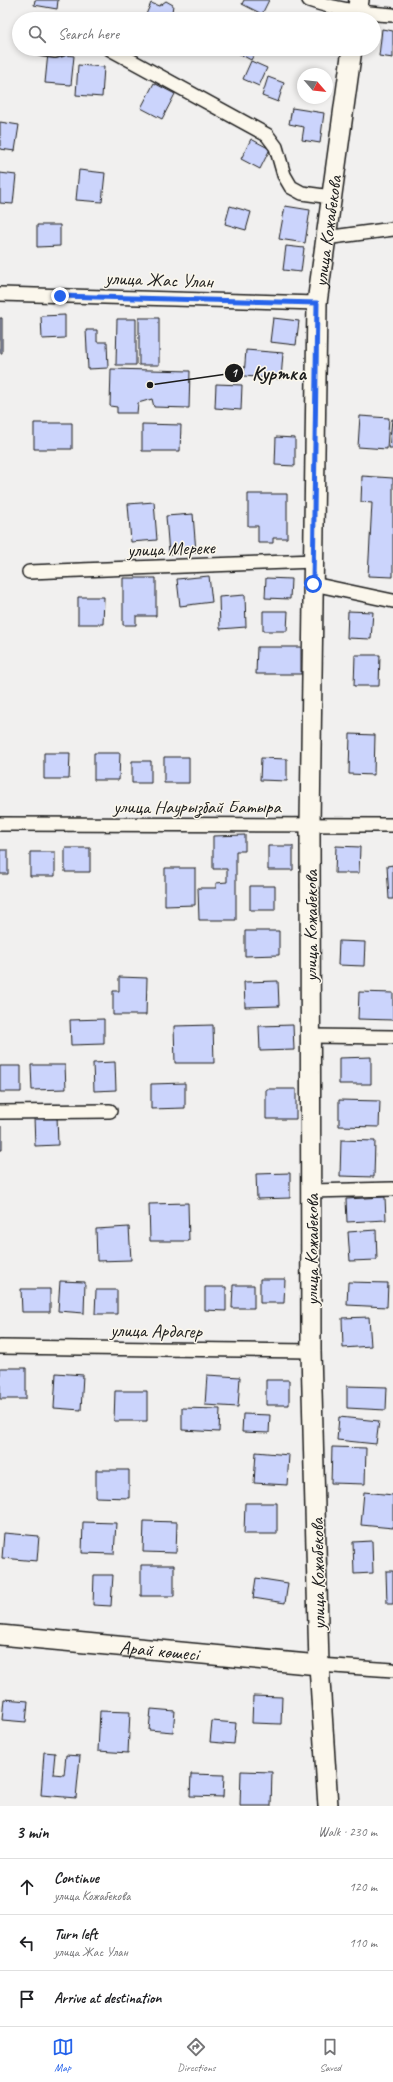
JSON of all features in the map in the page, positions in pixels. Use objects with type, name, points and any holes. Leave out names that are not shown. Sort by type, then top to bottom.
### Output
[{"type":"main road","name":"улица Кожабекова","points":[[328,1806],[319,1665],[311,1351],[310,825],[313,584],[317,303],[351,56]]},
{"type":"main road","name":"Арай көшесі","points":[[0,1635],[319,1665]]},
{"type":"street","points":[[309,0],[335,9],[357,11]]},
{"type":"street","points":[[381,14],[393,15]]},
{"type":"street","points":[[123,56],[267,135],[276,147],[284,175],[292,187],[302,193],[331,197]]},
{"type":"street","points":[[325,238],[393,229]]},
{"type":"street","name":"улица Жас Улан","points":[[0,294],[317,303]]},
{"type":"street","name":"улица Мереке","points":[[29,572],[314,561]]},
{"type":"street","points":[[313,584],[393,601]]},
{"type":"street","name":"улица Наурызбай Батыра","points":[[0,824],[393,825]]},
{"type":"street","points":[[310,1036],[393,1037]]},
{"type":"street","points":[[0,1112],[110,1111]]},
{"type":"street","points":[[311,1191],[393,1189]]},
{"type":"street","name":"улица Ардагер","points":[[0,1347],[311,1351]]},
{"type":"street","points":[[319,1665],[393,1670]]},
{"type":"building","points":[[35,0],[58,0],[57,9],[34,5]]},
{"type":"building","points":[[244,0],[269,0],[263,12],[258,12],[242,4]]},
{"type":"building","points":[[166,1],[173,5],[172,12],[147,12],[151,3],[159,6]]},
{"type":"building","points":[[382,29],[393,31],[393,58],[379,56],[381,56]]},
{"type":"building","points":[[48,56],[74,56],[71,85],[45,83]]},
{"type":"building","points":[[244,56],[253,56],[251,60]]},
{"type":"building","points":[[251,61],[267,68],[259,86],[243,79]]},
{"type":"building","points":[[78,65],[104,67],[102,97],[76,95]]},
{"type":"building","points":[[268,77],[284,83],[278,102],[262,96]]},
{"type":"building","points":[[154,83],[175,94],[162,119],[141,108]]},
{"type":"building","points":[[292,108],[324,113],[320,143],[302,140],[304,127],[289,124]]},
{"type":"building","points":[[0,122],[19,125],[15,151],[0,149]]},
{"type":"building","points":[[251,139],[270,149],[260,169],[241,159]]},
{"type":"building","points":[[79,170],[105,173],[102,202],[76,200]]},
{"type":"building","points":[[0,173],[16,175],[13,204],[0,203]]},
{"type":"building","points":[[230,206],[251,212],[246,230],[225,224]]},
{"type":"building","points":[[285,206],[310,210],[305,243],[279,239]]},
{"type":"building","points":[[37,225],[60,225],[60,246],[37,247]]},
{"type":"building","points":[[286,246],[304,248],[301,272],[283,270]]},
{"type":"building","points":[[65,315],[65,338],[42,339],[41,316]]},
{"type":"building","points":[[0,318],[2,318],[2,353],[0,353]]},
{"type":"building","points":[[139,318],[159,318],[159,365],[139,365]]},
{"type":"building","points":[[273,318],[299,321],[296,345],[270,342]]},
{"type":"building","points":[[117,319],[136,319],[136,365],[116,365]]},
{"type":"building","points":[[86,330],[97,330],[97,342],[107,342],[108,368],[88,369]]},
{"type":"building","points":[[246,350],[283,353],[281,379],[244,376]]},
{"type":"building","points":[[111,369],[190,371],[189,408],[154,407],[152,399],[138,403],[137,413],[117,413],[117,407],[110,406]]},
{"type":"building","points":[[216,384],[242,385],[241,410],[215,408]]},
{"type":"building","points":[[360,416],[389,418],[387,449],[358,447]]},
{"type":"building","points":[[392,419],[393,448],[389,448]]},
{"type":"building","points":[[34,423],[72,423],[72,449],[34,449]]},
{"type":"building","points":[[142,424],[181,425],[180,451],[142,451]]},
{"type":"building","points":[[276,437],[295,438],[295,466],[275,465]]},
{"type":"building","points":[[362,476],[393,478],[393,577],[368,576],[372,503],[361,502]]},
{"type":"building","points":[[248,494],[287,494],[287,538],[273,538],[273,543],[258,543],[258,526],[248,526]]},
{"type":"building","points":[[154,502],[157,540],[131,542],[128,504]]},
{"type":"building","points":[[193,514],[196,552],[169,554],[166,516]]},
{"type":"building","points":[[209,576],[212,602],[180,606],[177,579]]},
{"type":"building","points":[[123,578],[156,578],[156,616],[136,616],[136,625],[123,625]]},
{"type":"building","points":[[266,578],[291,579],[290,599],[265,598]]},
{"type":"building","points":[[245,595],[246,627],[220,629],[219,597]]},
{"type":"building","points":[[78,597],[104,597],[103,624],[78,624]]},
{"type":"building","points":[[263,611],[288,611],[287,631],[263,631]]},
{"type":"building","points":[[348,611],[373,612],[371,639],[347,638]]},
{"type":"building","points":[[257,647],[301,647],[301,674],[256,674]]},
{"type":"building","points":[[355,655],[380,655],[379,686],[354,686]]},
{"type":"building","points":[[350,734],[375,735],[374,775],[349,774]]},
{"type":"building","points":[[44,753],[70,753],[69,779],[44,779]]},
{"type":"building","points":[[94,753],[120,753],[119,780],[94,780]]},
{"type":"building","points":[[164,757],[189,757],[189,783],[164,783]]},
{"type":"building","points":[[261,758],[287,759],[287,781],[260,780]]},
{"type":"building","points":[[132,761],[151,761],[151,783],[132,783]]},
{"type":"building","points":[[245,835],[245,851],[236,851],[236,920],[199,920],[198,888],[216,888],[216,883],[227,882],[227,869],[213,869],[213,836]]},
{"type":"building","points":[[268,846],[293,846],[293,870],[268,870]]},
{"type":"building","points":[[336,846],[360,847],[359,873],[335,873]]},
{"type":"building","points":[[65,848],[90,848],[90,872],[65,872]]},
{"type":"building","points":[[0,850],[8,850],[8,874],[0,874]]},
{"type":"building","points":[[30,852],[55,852],[55,876],[30,876]]},
{"type":"building","points":[[393,865],[393,899],[389,899],[387,866]]},
{"type":"building","points":[[165,868],[195,868],[195,905],[165,906]]},
{"type":"building","points":[[250,886],[275,886],[275,910],[250,910]]},
{"type":"building","points":[[245,931],[279,931],[279,955],[245,956]]},
{"type":"building","points":[[339,941],[365,942],[364,966],[338,965]]},
{"type":"building","points":[[119,977],[147,978],[146,1015],[113,1015],[113,991],[119,991]]},
{"type":"building","points":[[278,981],[279,1006],[245,1007],[244,982]]},
{"type":"building","points":[[359,992],[393,993],[393,1020],[358,1019]]},
{"type":"building","points":[[104,1019],[104,1044],[71,1045],[70,1020]]},
{"type":"building","points":[[213,1025],[214,1063],[175,1063],[174,1026]]},
{"type":"building","points":[[293,1025],[294,1050],[260,1051],[259,1026]]},
{"type":"building","points":[[371,1057],[371,1084],[339,1084],[339,1058]]},
{"type":"building","points":[[115,1062],[116,1090],[94,1091],[93,1063]]},
{"type":"building","points":[[31,1065],[65,1065],[66,1089],[32,1090]]},
{"type":"building","points":[[0,1066],[21,1066],[21,1092],[0,1092]]},
{"type":"building","points":[[185,1083],[185,1108],[151,1109],[151,1084]]},
{"type":"building","points":[[266,1089],[296,1089],[296,1119],[266,1119]]},
{"type":"building","points":[[339,1100],[380,1101],[379,1127],[339,1126]]},
{"type":"building","points":[[57,1116],[58,1145],[35,1146],[34,1117]]},
{"type":"building","points":[[0,1127],[2,1127],[2,1150],[0,1150]]},
{"type":"building","points":[[341,1140],[375,1141],[374,1177],[340,1176]]},
{"type":"building","points":[[290,1173],[290,1198],[257,1199],[256,1174]]},
{"type":"building","points":[[385,1197],[386,1220],[347,1222],[346,1199]]},
{"type":"building","points":[[188,1203],[189,1241],[150,1241],[149,1204]]},
{"type":"building","points":[[129,1227],[131,1260],[97,1261],[96,1229]]},
{"type":"building","points":[[376,1230],[377,1260],[350,1261],[348,1232]]},
{"type":"building","points":[[260,1279],[285,1279],[284,1303],[260,1303]]},
{"type":"building","points":[[60,1281],[85,1282],[84,1313],[58,1311]]},
{"type":"building","points":[[348,1282],[388,1283],[387,1307],[347,1305]]},
{"type":"building","points":[[233,1285],[254,1285],[254,1308],[232,1308]]},
{"type":"building","points":[[205,1287],[226,1287],[226,1311],[205,1310]]},
{"type":"building","points":[[21,1289],[50,1289],[50,1312],[22,1312]]},
{"type":"building","points":[[96,1290],[117,1290],[117,1314],[95,1314]]},
{"type":"building","points":[[369,1317],[371,1346],[343,1348],[342,1318]]},
{"type":"building","points":[[0,1368],[26,1368],[26,1399],[0,1399]]},
{"type":"building","points":[[56,1373],[83,1375],[81,1410],[54,1408]]},
{"type":"building","points":[[207,1375],[240,1377],[238,1407],[205,1405]]},
{"type":"building","points":[[266,1380],[289,1380],[289,1405],[266,1405]]},
{"type":"building","points":[[347,1386],[387,1387],[386,1410],[347,1408]]},
{"type":"building","points":[[115,1391],[147,1391],[147,1421],[114,1421]]},
{"type":"building","points":[[182,1408],[220,1409],[219,1432],[182,1430]]},
{"type":"building","points":[[243,1414],[270,1415],[269,1433],[242,1432]]},
{"type":"building","points":[[339,1417],[379,1421],[376,1444],[337,1440]]},
{"type":"building","points":[[332,1447],[366,1448],[365,1484],[331,1483]]},
{"type":"building","points":[[256,1452],[289,1455],[287,1485],[254,1483]]},
{"type":"building","points":[[96,1470],[129,1470],[129,1498],[96,1497]]},
{"type":"building","points":[[364,1492],[393,1495],[393,1528],[361,1525]]},
{"type":"building","points":[[245,1503],[277,1503],[277,1534],[244,1534]]},
{"type":"building","points":[[144,1521],[177,1522],[176,1553],[143,1552]]},
{"type":"building","points":[[83,1522],[116,1523],[114,1554],[82,1553]]},
{"type":"building","points":[[4,1533],[39,1536],[37,1561],[2,1558]]},
{"type":"building","points":[[372,1541],[373,1573],[354,1574],[353,1542]]},
{"type":"building","points":[[141,1565],[174,1565],[174,1596],[141,1596]]},
{"type":"building","points":[[386,1571],[393,1571],[393,1604],[387,1604]]},
{"type":"building","points":[[94,1575],[113,1575],[111,1606],[93,1605]]},
{"type":"building","points":[[256,1578],[288,1583],[285,1603],[253,1598]]},
{"type":"building","points":[[253,1696],[282,1697],[281,1724],[252,1723]]},
{"type":"building","points":[[4,1699],[28,1701],[26,1722],[2,1720]]},
{"type":"building","points":[[151,1709],[175,1711],[173,1732],[149,1730]]},
{"type":"building","points":[[100,1711],[130,1712],[128,1753],[98,1751]]},
{"type":"building","points":[[212,1721],[236,1723],[234,1744],[210,1742]]},
{"type":"building","points":[[44,1752],[55,1753],[53,1774],[64,1775],[66,1755],[80,1756],[76,1798],[41,1795]]},
{"type":"building","points":[[241,1771],[272,1772],[271,1806],[240,1806]]},
{"type":"building","points":[[191,1774],[224,1775],[223,1797],[190,1796]]},
{"type":"place","name":"Куртка","points":[[150,385]]},
{"type":"route","points":[[60,296],[317,303],[313,584]]}]
